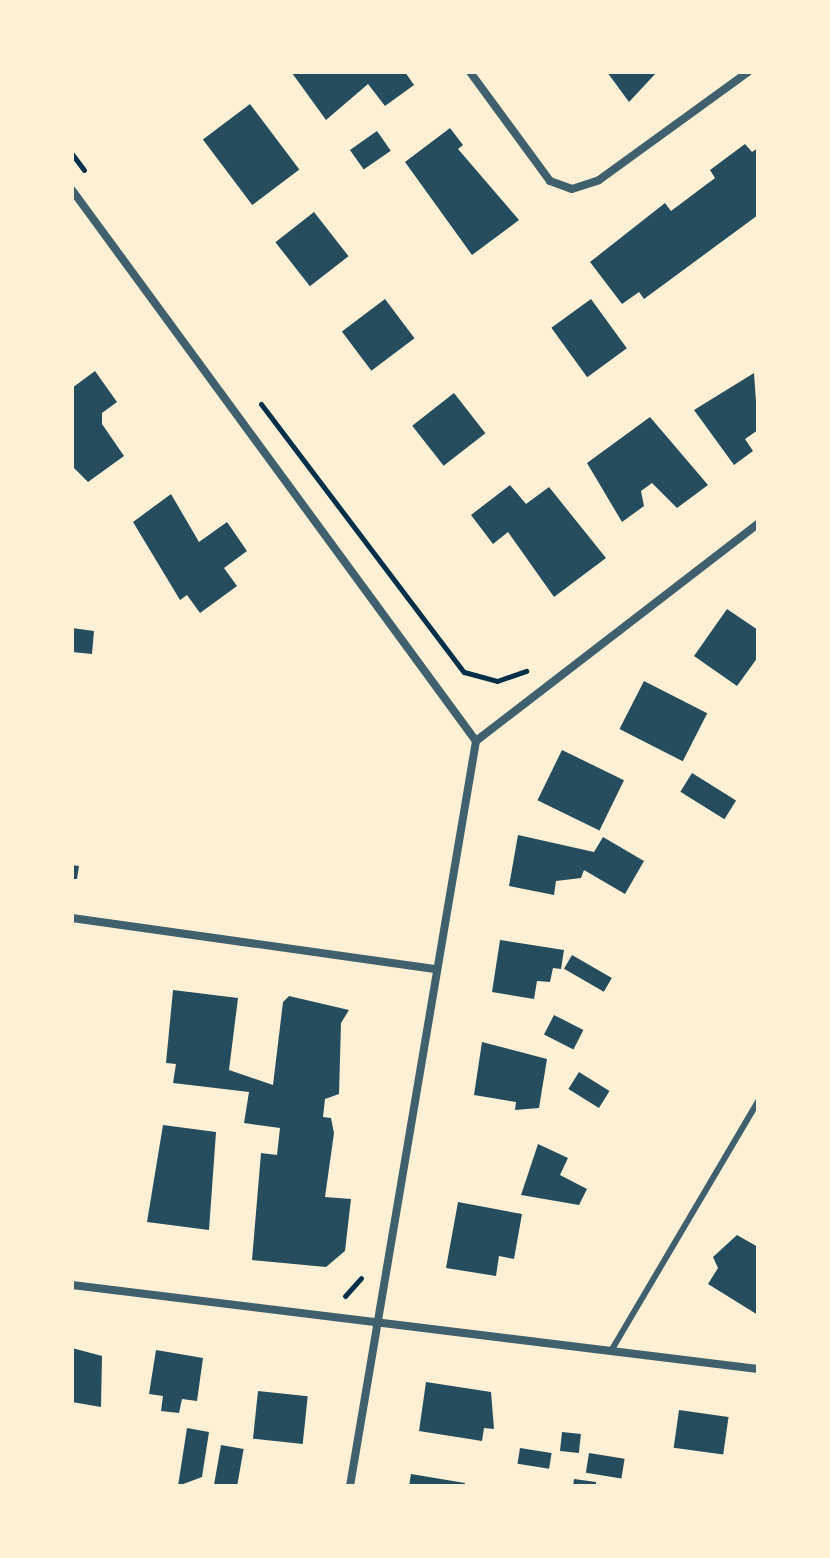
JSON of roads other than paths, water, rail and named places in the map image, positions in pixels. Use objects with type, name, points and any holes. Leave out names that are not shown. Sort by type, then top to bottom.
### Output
[{"type":"street","points":[[470,72],[550,181],[572,189],[599,180],[748,72]]},
{"type":"street","points":[[72,190],[476,741]]},
{"type":"street","points":[[350,1486],[476,741],[758,524]]},
{"type":"street","points":[[72,918],[436,969]]},
{"type":"street","points":[[72,1285],[758,1369]]},
{"type":"lane","points":[[611,1351],[758,1101]]}]
